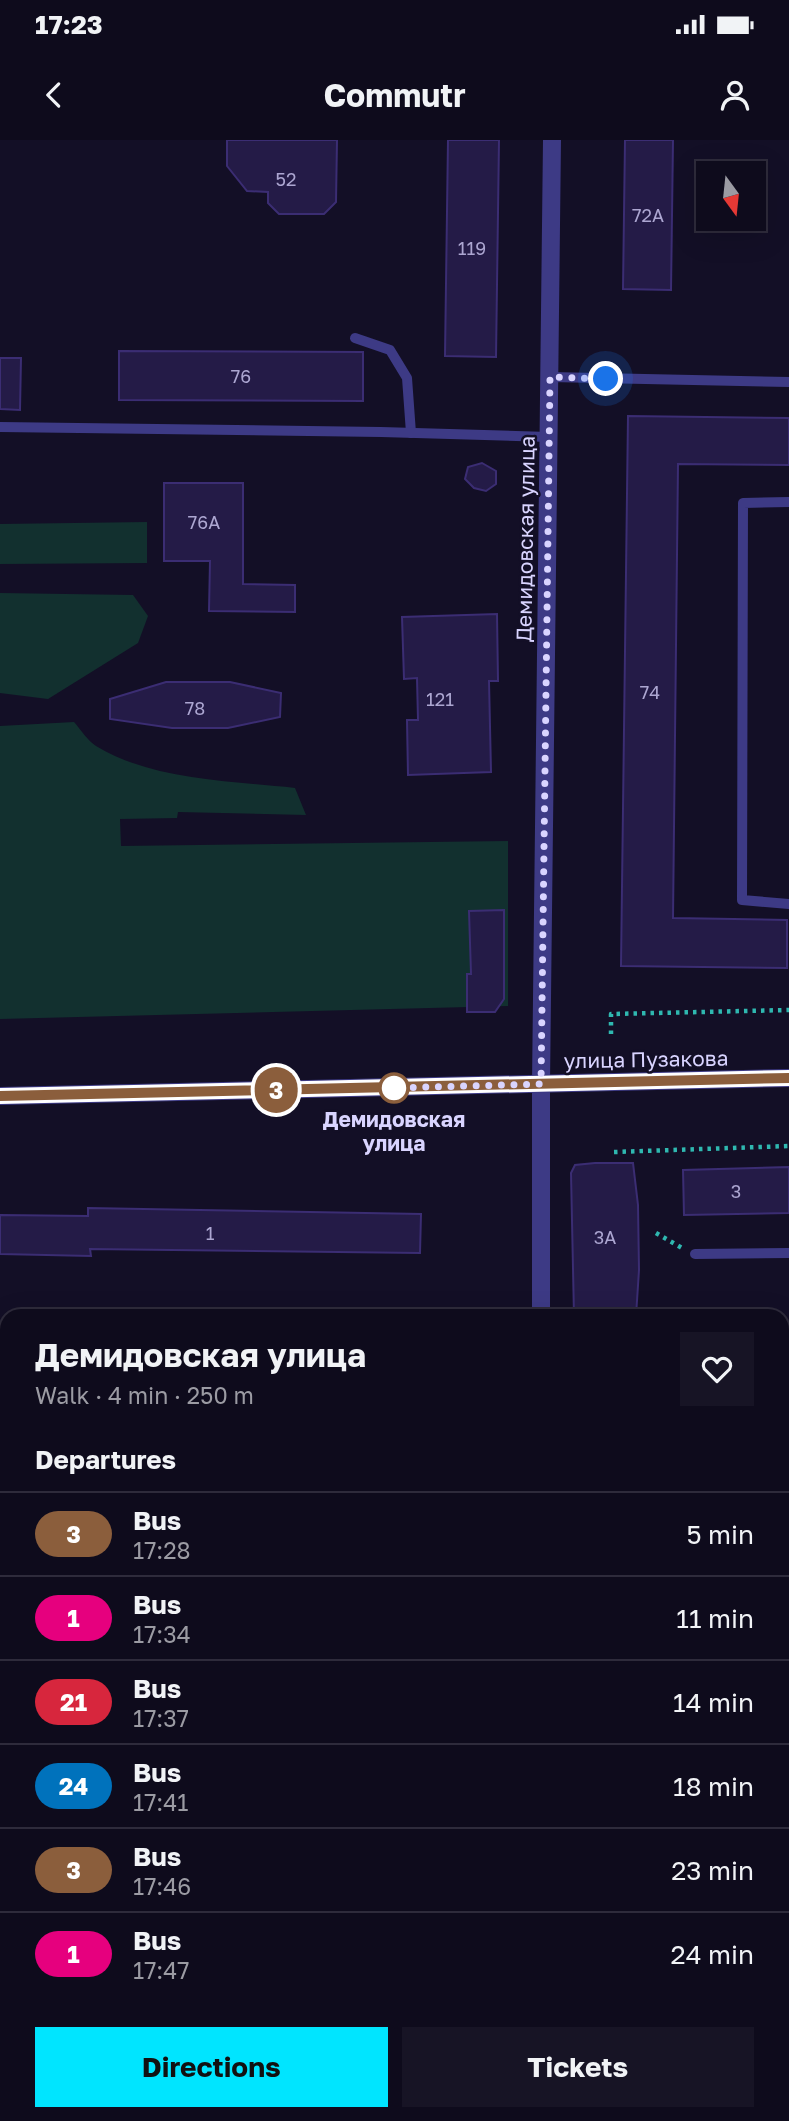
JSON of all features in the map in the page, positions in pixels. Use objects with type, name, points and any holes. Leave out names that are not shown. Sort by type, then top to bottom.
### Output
[{"type":"street","name":"Демидовская улица","points":[[541,1309],[541,1084],[552,140]]},
{"type":"street","name":"улица Пузакова","points":[[0,1096],[789,1078]]},
{"type":"lane","points":[[355,338],[390,350],[407,378],[411,433]]},
{"type":"lane","points":[[550,377],[789,382]]},
{"type":"lane","points":[[0,427],[549,437]]},
{"type":"lane","points":[[789,502],[743,503],[742,900],[789,904]]},
{"type":"lane","points":[[695,1255],[789,1253]]},
{"type":"path","points":[[611,1034],[611,1014],[789,1010]]},
{"type":"path","points":[[614,1152],[789,1146]]},
{"type":"path","points":[[656,1233],[695,1255]]},
{"type":"green space","points":[[147,522],[147,563],[0,564],[0,524]]},
{"type":"green space","points":[[0,593],[133,595],[148,616],[138,643],[48,699],[0,693]]},
{"type":"green space","points":[[74,722],[96,746],[141,766],[219,781],[295,788],[306,815],[178,812],[177,818],[120,819],[121,846],[508,841],[508,1006],[0,1019],[0,726]]},
{"type":"building","points":[[227,140],[337,140],[336,202],[324,214],[279,214],[268,203],[268,192],[247,191],[227,166]]},
{"type":"building","points":[[448,140],[499,140],[496,357],[445,356]]},
{"type":"building","points":[[625,140],[673,140],[671,290],[623,289]]},
{"type":"building","points":[[119,351],[363,352],[363,401],[119,400]]},
{"type":"building","points":[[0,358],[21,358],[20,410],[0,409]]},
{"type":"building","points":[[628,416],[789,418],[789,465],[678,464],[673,918],[787,920],[787,968],[621,966]]},
{"type":"building","points":[[482,463],[496,471],[496,484],[486,491],[474,488],[465,479],[468,467]]},
{"type":"building","points":[[164,483],[243,483],[243,584],[295,585],[295,612],[209,611],[210,561],[164,561]]},
{"type":"building","points":[[497,614],[498,681],[489,681],[491,772],[408,775],[407,720],[418,720],[417,678],[404,679],[402,617]]},
{"type":"building","points":[[166,682],[230,682],[281,693],[280,717],[228,728],[172,728],[110,719],[110,699]]},
{"type":"building","points":[[504,910],[504,999],[495,1012],[467,1012],[467,974],[471,974],[469,911]]},
{"type":"building","points":[[633,1163],[638,1205],[636,1309],[574,1309],[571,1173],[575,1165]]},
{"type":"building","points":[[789,1167],[789,1213],[684,1215],[683,1170]]},
{"type":"building","points":[[88,1208],[421,1214],[420,1253],[90,1249],[91,1256],[0,1254],[0,1215],[88,1216]]},
{"type":"bus line","name":"3","points":[[0,1096],[789,1078]]},
{"type":"place","name":"Демидовская улица","points":[[394,1088]]},
{"type":"route","points":[[394,1088],[391,1088],[541,1084],[550,377],[606,379]]}]
